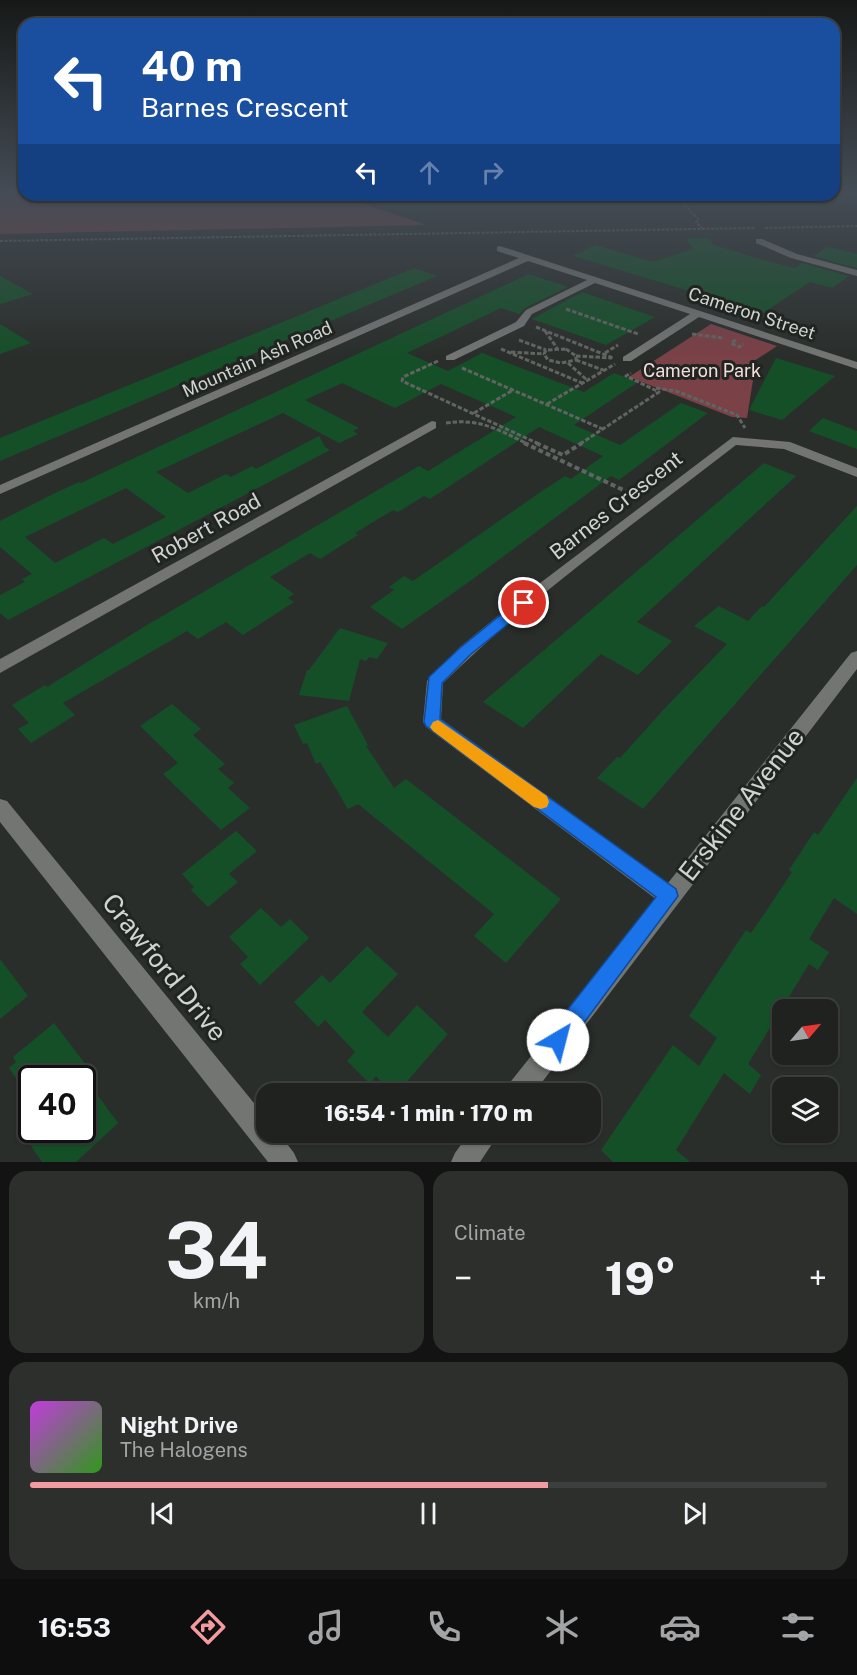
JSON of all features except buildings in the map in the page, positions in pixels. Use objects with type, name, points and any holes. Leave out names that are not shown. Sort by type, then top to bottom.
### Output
[{"type":"street","points":[[774,247],[794,256],[857,273]]},
{"type":"street","name":"Cameron Street","points":[[500,249],[857,366]]},
{"type":"street","name":"Mountain Ash Road","points":[[0,490],[527,258]]},
{"type":"street","points":[[450,358],[520,324],[529,312],[595,280]]},
{"type":"street","points":[[627,359],[699,313]]},
{"type":"street","name":"Robert Road","points":[[0,667],[432,425]]},
{"type":"street","name":"Barnes Crescent","points":[[669,896],[432,722],[435,681],[466,651],[733,441],[786,445],[857,472]]},
{"type":"street","name":"Erskine Avenue","points":[[525,1083],[857,657]]},
{"type":"street","name":"Crawford Drive","points":[[0,807],[285,1162]]},
{"type":"street","points":[[466,1161],[479,1143]]},
{"type":"path","points":[[564,308],[638,334]]},
{"type":"path","points":[[533,326],[619,361],[546,404]]},
{"type":"path","points":[[544,330],[557,348]]},
{"type":"path","points":[[518,339],[545,352],[548,360],[568,362],[576,358],[613,358]]},
{"type":"path","points":[[507,352],[545,352],[557,348],[566,349],[576,358],[604,370]]},
{"type":"path","points":[[500,349],[582,383]]},
{"type":"path","points":[[605,430],[458,366],[450,358],[403,377],[402,381],[474,414],[652,504]]},
{"type":"path","points":[[568,362],[587,380]]},
{"type":"path","points":[[632,372],[626,376],[656,388],[676,391],[737,415],[755,442]]},
{"type":"path","points":[[563,458],[660,392],[656,388]]},
{"type":"path","points":[[474,414],[513,390]]},
{"type":"path","points":[[432,425],[465,420],[488,425],[563,458]]},
{"type":"green space","name":"Cameron Park","points":[[711,324],[777,346],[736,373],[753,380],[747,418],[732,417],[629,377]]},
{"type":"slow traffic","points":[[438,727],[541,802]]},
{"type":"route","points":[[524,603],[466,651],[435,681],[432,722],[669,896],[558,1040]]}]
